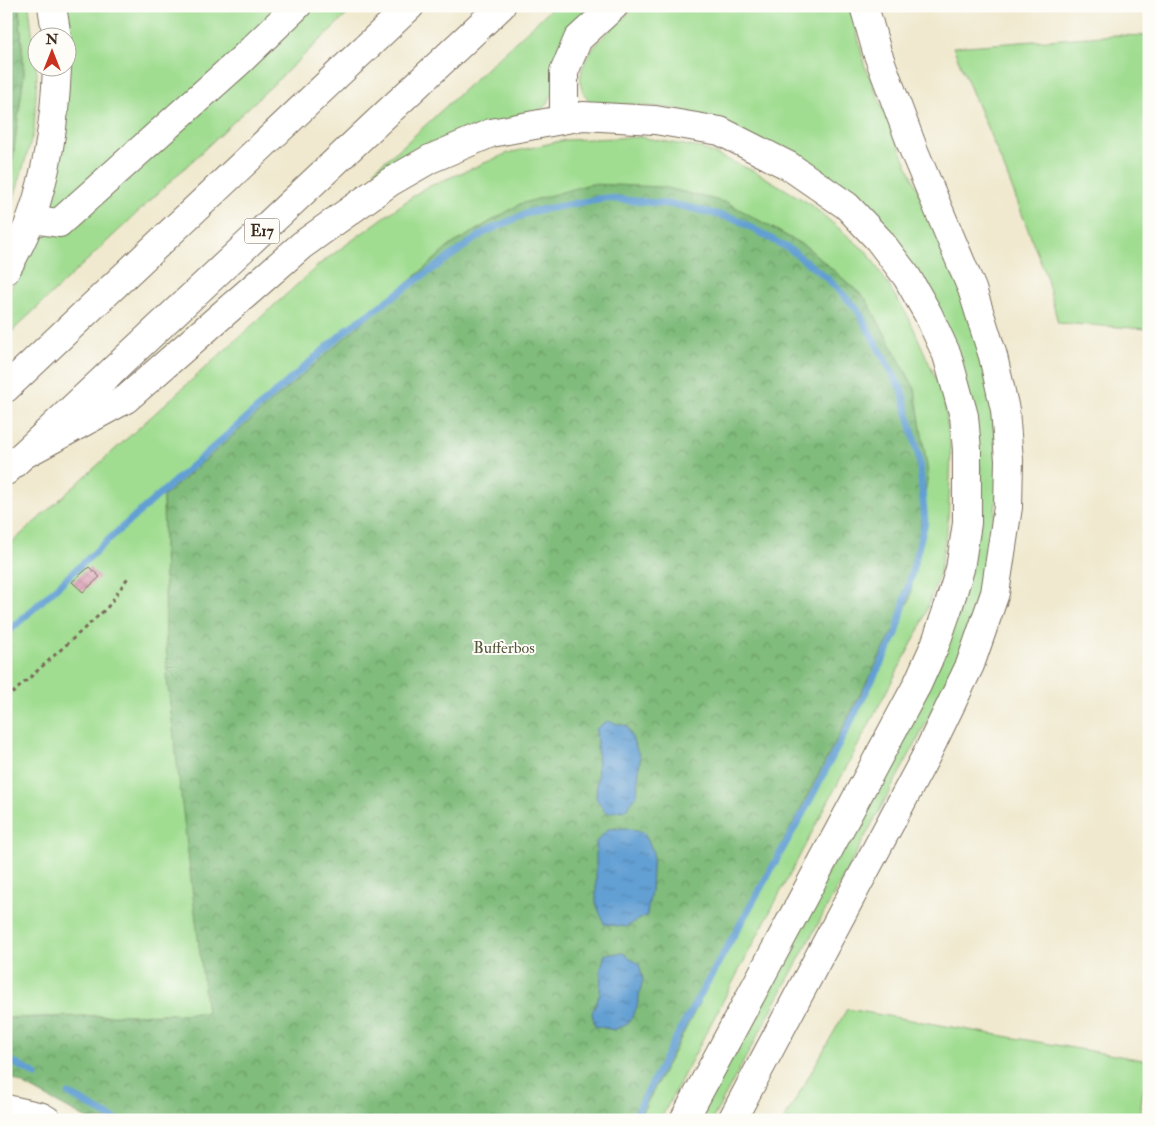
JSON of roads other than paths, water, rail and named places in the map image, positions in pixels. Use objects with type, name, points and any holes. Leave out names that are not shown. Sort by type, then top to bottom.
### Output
[{"type":"main road","points":[[52,6],[55,28]]},
{"type":"main road","points":[[31,219],[59,223],[241,60],[296,6]]},
{"type":"main road","points":[[6,388],[410,6]]},
{"type":"main road","name":"E17","points":[[15,463],[501,6]]},
{"type":"main road","points":[[564,119],[564,72],[578,39],[614,6]]},
{"type":"main road","points":[[732,1120],[926,756],[970,665],[995,593],[1008,507],[1009,460],[1005,410],[993,356],[972,290],[914,151],[877,52],[864,6]]},
{"type":"main road","points":[[6,270],[31,219],[46,166],[56,99],[56,78]]},
{"type":"main road","points":[[15,463],[126,399],[302,245],[390,182],[430,159],[491,133],[583,116],[655,120],[720,131],[789,166],[846,206],[879,240],[908,277],[947,355],[964,416],[967,450],[967,523],[960,569],[935,645],[912,694],[684,1120]]},
{"type":"main road","points":[[6,1109],[42,1117],[47,1120]]},
{"type":"water","points":[[607,721],[627,726],[640,757],[637,795],[625,810],[606,813],[596,798],[598,765],[596,729]]},
{"type":"water","points":[[626,828],[644,833],[653,851],[651,890],[647,915],[626,927],[604,924],[596,903],[596,842],[608,829]]},
{"type":"water","points":[[623,953],[639,964],[643,979],[637,1007],[628,1024],[614,1030],[595,1026],[592,1013],[600,993],[601,968],[605,954]]},
{"type":"waterway","points":[[6,634],[118,531],[350,327],[485,232],[530,212],[604,198],[678,205],[736,219],[791,250],[828,279],[857,309],[902,391],[919,458],[925,522],[896,634],[808,804],[678,1034],[633,1120]]},
{"type":"waterway","points":[[6,1058],[36,1075]]},
{"type":"waterway","points":[[69,1094],[116,1120]]},
{"type":"park label","name":"Bufferbos","points":[[504,648]]}]
